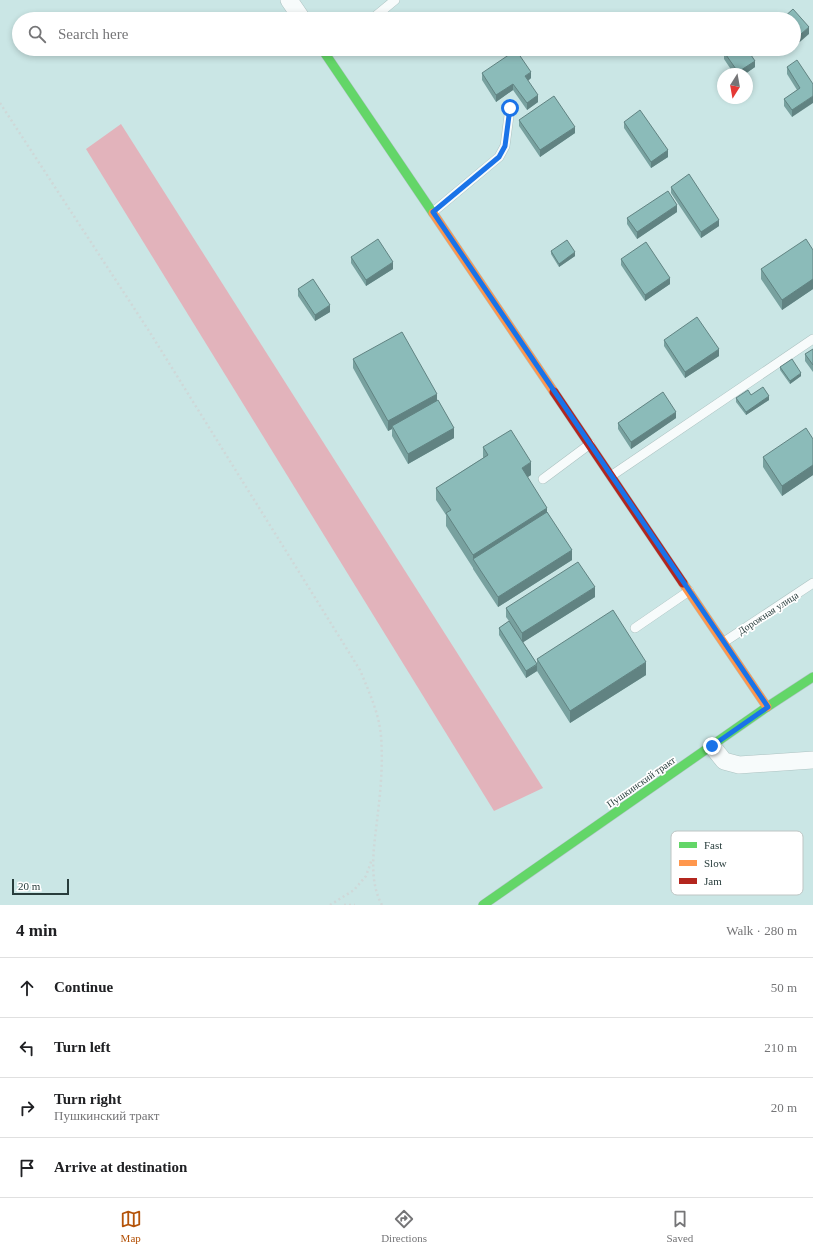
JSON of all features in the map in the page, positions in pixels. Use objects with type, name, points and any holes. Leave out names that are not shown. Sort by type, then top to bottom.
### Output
[{"type":"street","points":[[289,0],[297,12]]},
{"type":"street","points":[[329,56],[768,707]]},
{"type":"street","name":"Пушкинский тракт","points":[[483,905],[813,677]]},
{"type":"street","points":[[712,746],[724,761],[739,765],[813,760]]},
{"type":"lane","points":[[379,12],[391,1]]},
{"type":"lane","points":[[433,212],[499,157],[505,146],[510,108]]},
{"type":"lane","points":[[611,476],[813,339]]},
{"type":"lane","points":[[543,479],[590,444]]},
{"type":"lane","name":"Дорожная улица","points":[[724,642],[813,583]]},
{"type":"lane","points":[[635,628],[689,591]]},
{"type":"path","points":[[0,103],[149,331],[360,670],[376,708],[381,736],[382,767],[373,857],[374,880],[382,905]]},
{"type":"path","points":[[330,905],[354,890],[366,876],[373,857]]},
{"type":"path","points":[[344,905],[355,905]]},
{"type":"shaded area","points":[[121,124],[543,788],[494,811],[86,149]]},
{"type":"building","points":[[801,18],[809,27],[801,34]]},
{"type":"building","points":[[507,56],[520,56],[531,72],[525,76],[538,95],[527,103],[513,84],[496,95],[482,73]]},
{"type":"building","points":[[727,56],[752,56],[755,61],[744,68],[735,68]]},
{"type":"building","points":[[797,60],[813,84],[813,96],[792,110],[784,99],[800,88],[787,67]]},
{"type":"building","points":[[554,96],[575,127],[540,150],[519,120]]},
{"type":"building","points":[[640,110],[668,150],[651,162],[624,122]]},
{"type":"building","points":[[689,174],[719,220],[701,232],[671,187]]},
{"type":"building","points":[[668,191],[677,205],[637,232],[627,218]]},
{"type":"building","points":[[378,239],[393,262],[366,280],[351,257]]},
{"type":"building","points":[[806,239],[813,250],[813,279],[782,300],[761,269]]},
{"type":"building","points":[[567,240],[575,252],[559,264],[551,251]]},
{"type":"building","points":[[646,242],[670,278],[645,295],[621,259]]},
{"type":"building","points":[[313,279],[330,305],[315,315],[298,289]]},
{"type":"building","points":[[697,317],[719,349],[685,372],[664,340]]},
{"type":"building","points":[[402,332],[437,394],[388,421],[353,359]]},
{"type":"building","points":[[813,349],[813,365],[805,354]]},
{"type":"building","points":[[792,359],[801,373],[790,381],[780,367]]},
{"type":"building","points":[[763,387],[769,396],[746,412],[736,398],[748,390],[751,395]]},
{"type":"building","points":[[663,392],[676,412],[631,442],[618,423]]},
{"type":"building","points":[[438,400],[454,428],[408,454],[392,426]]},
{"type":"building","points":[[806,428],[813,439],[813,465],[782,486],[763,457]]},
{"type":"building","points":[[511,430],[531,462],[522,468],[547,508],[473,555],[446,513],[451,510],[436,488],[488,455],[483,447]]},
{"type":"building","points":[[547,512],[572,550],[498,597],[473,559]]},
{"type":"building","points":[[578,562],[595,587],[522,633],[506,608]]},
{"type":"building","points":[[613,610],[646,662],[570,711],[537,659]]},
{"type":"building","points":[[509,621],[537,664],[526,671],[499,628]]},
{"type":"traffic: fast","points":[[327,56],[433,213]]},
{"type":"traffic: fast","points":[[483,905],[767,707],[813,677]]},
{"type":"traffic: slow","points":[[433,213],[554,392]]},
{"type":"traffic: slow","points":[[683,583],[767,707]]},
{"type":"traffic: jam","points":[[554,392],[683,583]]},
{"type":"route","points":[[510,108],[505,146],[499,157],[433,212],[768,707],[712,746]]}]
